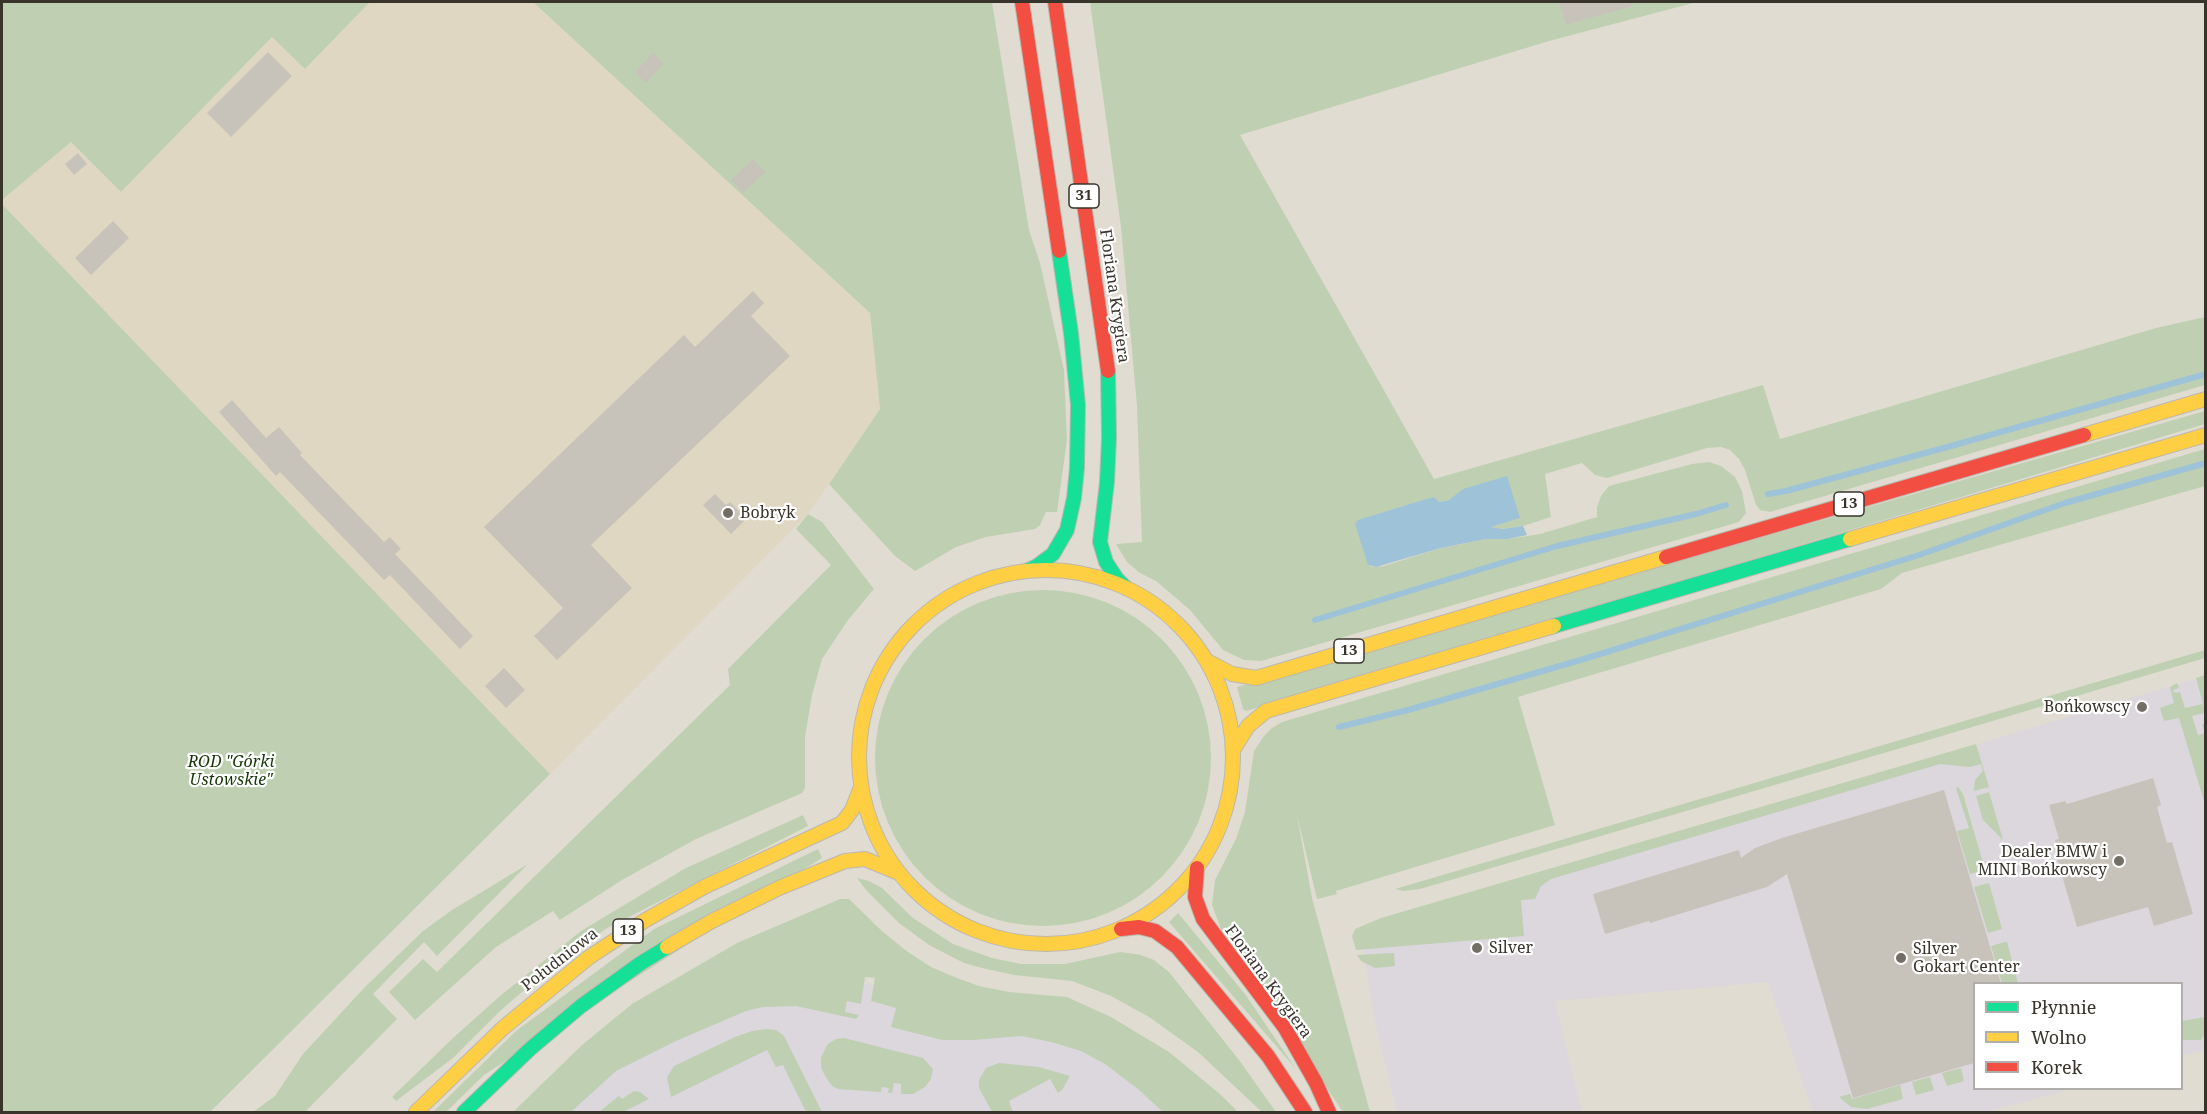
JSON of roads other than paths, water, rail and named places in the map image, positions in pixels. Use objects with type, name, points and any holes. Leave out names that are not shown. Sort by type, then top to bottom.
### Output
[{"type":"main road","name":"31","points":[[1022,2],[1071,333],[1078,416],[1077,468],[1074,498],[1067,530],[1053,554],[1026,571]]},
{"type":"main road","name":"Floriana Krygiera","points":[[1054,2],[1108,364],[1110,438],[1100,542],[1106,562],[1126,588]]},
{"type":"main road","name":"13","points":[[1207,661],[1232,674],[1256,678],[2205,399]]},
{"type":"main road","name":"13","points":[[1233,750],[1248,726],[1266,711],[2205,435]]},
{"type":"main road","name":"13","points":[[464,1113],[530,1049],[581,1006],[641,963],[712,921],[779,888],[845,861],[865,859],[877,862],[899,873],[920,896],[945,915],[973,930],[1003,939],[1034,944],[1065,944],[1096,938],[1139,920],[1165,902],[1197,868],[1214,841],[1225,812],[1232,782],[1233,750],[1226,704],[1207,661],[1188,635],[1166,613],[1126,588],[1082,573],[1050,570],[996,576],[959,591],[921,617],[899,640],[875,680],[865,710],[859,741],[861,788]]},
{"type":"main road","points":[[861,788],[874,833],[899,873]]},
{"type":"main road","name":"Południowa","points":[[416,1113],[510,1022],[588,958],[644,921],[704,887],[842,823],[852,810],[861,788]]},
{"type":"main road","name":"Floriana Krygiera","points":[[1197,868],[1195,897],[1203,919],[1285,1028],[1311,1073],[1329,1113]]},
{"type":"main road","points":[[1120,929],[1139,927],[1155,931],[1177,947],[1268,1056],[1305,1113]]},
{"type":"water","points":[[1507,476],[1520,518],[1491,527],[1502,529],[1523,526],[1527,535],[1508,539],[1486,539],[1441,548],[1376,567],[1368,565],[1355,524],[1358,520],[1434,497],[1439,502],[1449,500],[1463,489]]},
{"type":"waterway","points":[[1768,494],[1951,446],[2206,374]]},
{"type":"waterway","points":[[1339,727],[1408,710],[1584,659],[1919,555],[2065,503],[2206,463]]},
{"type":"waterway","points":[[1315,620],[1557,546],[1726,505]]},
{"type":"place","name":"Bobryk","points":[[728,513]]},
{"type":"place","name":"Bońkowscy","points":[[2142,707]]},
{"type":"place","name":"Dealer BMW i MINI Bońkowscy","points":[[2119,861]]},
{"type":"place","name":"Silver","points":[[1477,948]]},
{"type":"place","name":"Silver Gokart Center","points":[[1901,958]]},
{"type":"park label","name":"ROD \"Górki Ustowskie\"","points":[[231,771]]}]
